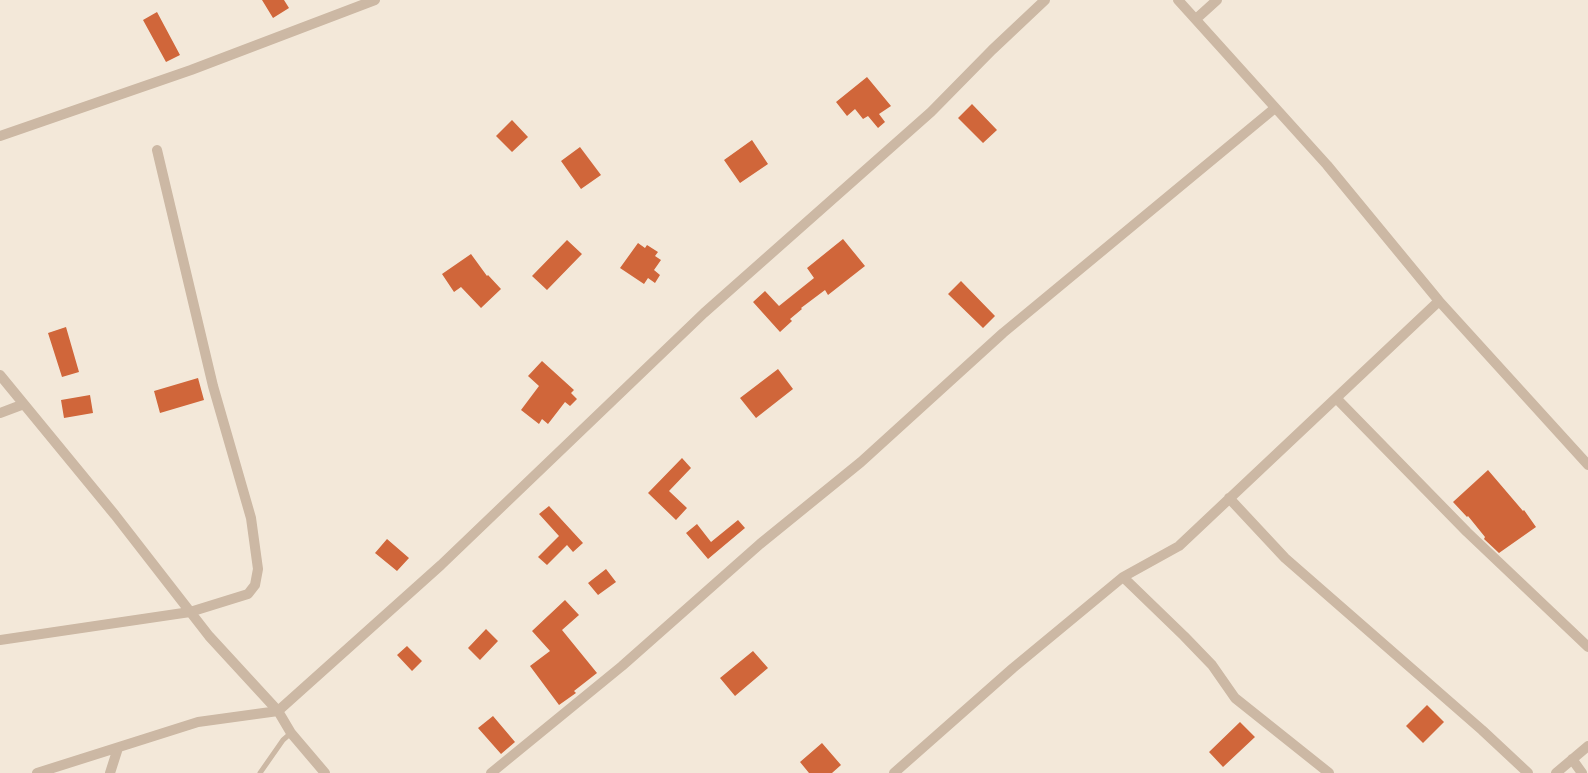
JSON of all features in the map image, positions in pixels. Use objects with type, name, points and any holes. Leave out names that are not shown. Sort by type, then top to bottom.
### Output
[{"type":"street","points":[[0,136],[191,70],[375,0]]},
{"type":"street","points":[[37,773],[198,722],[278,711],[441,565],[704,313],[932,112],[992,50],[1045,0]]},
{"type":"street","points":[[1178,0],[1327,165],[1439,301],[1588,465]]},
{"type":"street","points":[[1196,19],[1217,0]]},
{"type":"street","points":[[491,773],[622,666],[760,544],[861,462],[1011,327],[1275,108]]},
{"type":"street","points":[[0,640],[190,612],[248,594],[255,585],[258,569],[251,518],[213,386],[157,150]]},
{"type":"street","points":[[894,773],[1013,668],[1123,577],[1179,546],[1439,301]]},
{"type":"street","points":[[0,375],[209,636],[278,711],[290,732],[324,773]]},
{"type":"street","points":[[1336,398],[1467,532],[1588,647]]},
{"type":"street","points":[[0,413],[24,404]]},
{"type":"street","points":[[1229,498],[1285,558],[1482,730],[1528,773]]},
{"type":"street","points":[[1123,577],[1212,665],[1235,698],[1329,773]]},
{"type":"street","points":[[1556,773],[1588,746]]},
{"type":"street","points":[[110,773],[118,748]]},
{"type":"street","points":[[1572,760],[1582,773]]},
{"type":"lane","points":[[260,773],[290,732]]},
{"type":"building","points":[[262,0],[284,0],[289,8],[273,18]]},
{"type":"building","points":[[157,12],[180,55],[166,62],[143,20]]},
{"type":"building","points":[[867,77],[891,106],[879,114],[885,122],[878,128],[868,116],[863,119],[855,109],[847,116],[836,102]]},
{"type":"building","points":[[972,104],[997,130],[983,143],[958,118]]},
{"type":"building","points":[[512,120],[528,137],[512,152],[496,136]]},
{"type":"building","points":[[752,140],[768,164],[740,183],[724,160]]},
{"type":"building","points":[[580,147],[601,175],[581,189],[561,161]]},
{"type":"building","points":[[843,239],[865,266],[828,295],[825,290],[801,308],[790,319],[792,321],[780,332],[753,302],[765,291],[779,306],[814,278],[807,268]]},
{"type":"building","points":[[567,240],[582,254],[547,290],[532,276]]},
{"type":"building","points":[[638,243],[645,248],[647,245],[658,252],[655,256],[661,260],[654,270],[660,275],[655,283],[648,278],[644,284],[620,268]]},
{"type":"building","points":[[471,254],[487,276],[501,289],[481,308],[461,287],[454,292],[442,274]]},
{"type":"building","points":[[961,281],[995,316],[983,328],[948,294]]},
{"type":"building","points":[[66,327],[79,372],[62,377],[48,333]]},
{"type":"building","points":[[542,361],[574,390],[571,393],[577,399],[570,406],[565,402],[548,424],[542,419],[539,424],[521,410],[539,386],[528,376]]},
{"type":"building","points":[[778,369],[793,389],[756,418],[740,398]]},
{"type":"building","points":[[198,378],[204,400],[160,413],[154,391]]},
{"type":"building","points":[[90,395],[93,413],[64,418],[61,400]]},
{"type":"building","points":[[682,458],[691,468],[669,491],[687,508],[676,520],[648,493]]},
{"type":"building","points":[[1488,470],[1524,510],[1536,527],[1499,553],[1484,539],[1485,537],[1468,516],[1453,502]]},
{"type":"building","points":[[549,506],[583,543],[573,552],[567,545],[547,565],[538,557],[559,536],[539,514]]},
{"type":"building","points":[[738,520],[745,528],[708,559],[686,533],[697,524],[711,542]]},
{"type":"building","points":[[387,539],[409,558],[397,571],[375,553]]},
{"type":"building","points":[[606,569],[616,582],[598,595],[588,583]]},
{"type":"building","points":[[565,600],[579,615],[562,630],[597,673],[574,691],[576,693],[559,705],[530,666],[550,651],[532,631]]},
{"type":"building","points":[[486,629],[498,641],[480,660],[468,648]]},
{"type":"building","points":[[407,646],[422,661],[412,671],[397,655]]},
{"type":"building","points":[[753,651],[768,668],[735,696],[720,678]]},
{"type":"building","points":[[1427,705],[1444,722],[1423,743],[1406,726]]},
{"type":"building","points":[[493,716],[515,742],[501,754],[478,728]]},
{"type":"building","points":[[1240,722],[1255,737],[1223,767],[1209,752]]},
{"type":"building","points":[[822,743],[841,765],[832,773],[809,773],[800,762]]}]
